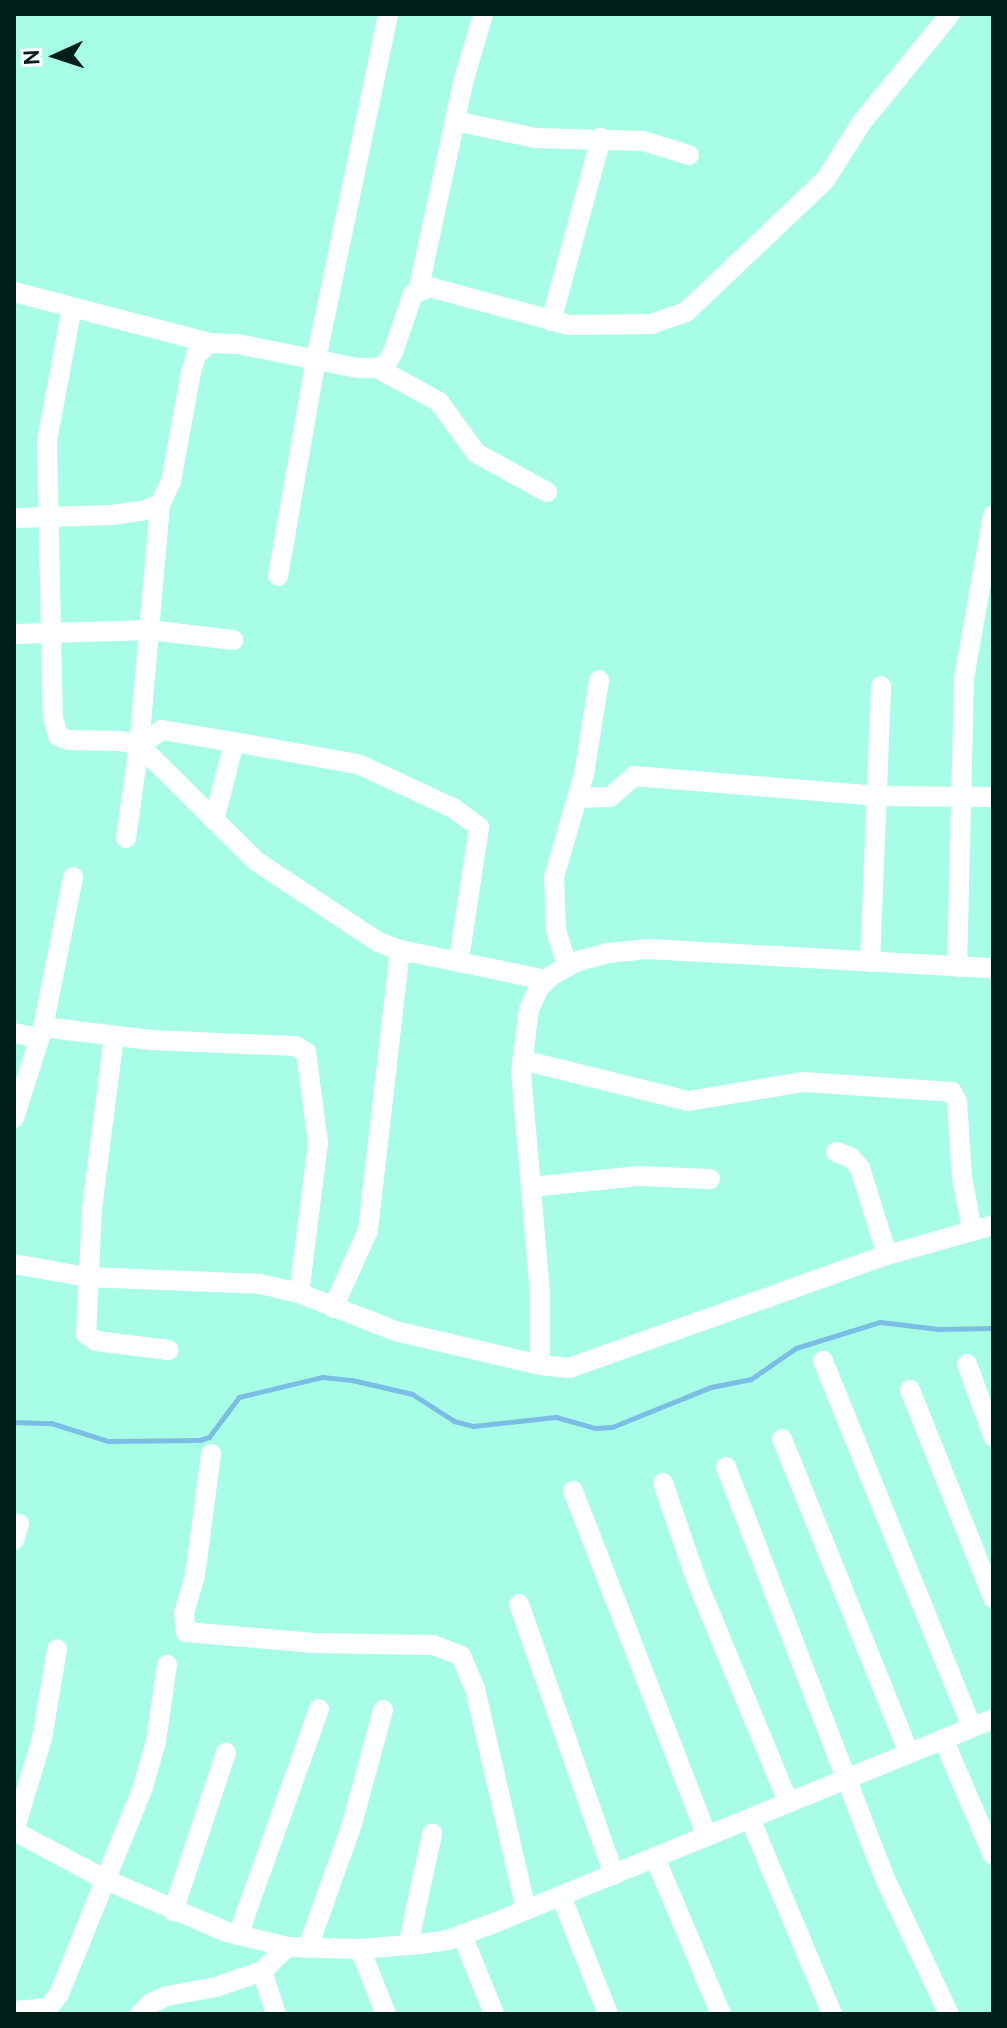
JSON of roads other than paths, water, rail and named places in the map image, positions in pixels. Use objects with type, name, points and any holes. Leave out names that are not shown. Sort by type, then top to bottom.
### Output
[{"type":"street","points":[[278,576],[316,359],[388,14]]},
{"type":"street","points":[[14,292],[210,343],[237,344],[357,368],[377,368],[386,364],[393,352],[407,306],[418,291],[455,121],[483,14]]},
{"type":"street","points":[[418,291],[436,288],[551,321],[593,326],[651,324],[673,319],[700,303],[825,180],[862,122],[949,15]]},
{"type":"street","points":[[455,121],[535,138],[643,141],[689,155]]},
{"type":"street","points":[[551,321],[601,138]]},
{"type":"street","points":[[72,307],[47,440],[54,632],[53,718],[58,736],[69,740],[120,741],[139,745],[256,861],[368,936],[400,950],[546,980]]},
{"type":"street","points":[[126,838],[139,745],[160,504],[171,481],[196,355],[210,343]]},
{"type":"street","points":[[377,368],[439,402],[476,453],[547,492]]},
{"type":"street","points":[[14,518],[127,513],[160,504]]},
{"type":"street","points":[[957,967],[964,678],[993,516]]},
{"type":"street","points":[[14,634],[150,630],[233,640]]},
{"type":"street","points":[[567,966],[556,931],[554,877],[579,798],[599,680]]},
{"type":"street","points":[[870,962],[881,686]]},
{"type":"street","points":[[139,745],[162,730],[358,764],[453,808],[479,827],[459,960]]},
{"type":"street","points":[[214,820],[234,742]]},
{"type":"street","points":[[579,798],[610,797],[628,777],[634,776],[878,796],[993,797]]},
{"type":"street","points":[[14,1118],[42,1032],[73,877]]},
{"type":"street","points":[[540,1365],[540,1294],[521,1101],[522,1060],[529,1009],[546,980],[567,966],[607,953],[648,949],[993,968]]},
{"type":"street","points":[[333,1308],[368,1230],[400,950]]},
{"type":"street","points":[[14,1033],[114,1036],[214,1045],[295,1046],[306,1052],[318,1143],[299,1293]]},
{"type":"street","points":[[114,1036],[87,1277],[86,1328],[89,1339],[168,1350]]},
{"type":"street","points":[[522,1060],[695,1102],[803,1082],[952,1092],[957,1102],[962,1177],[972,1231]]},
{"type":"street","points":[[836,1152],[850,1157],[860,1168],[887,1255]]},
{"type":"street","points":[[531,1187],[637,1176],[710,1179]]},
{"type":"street","points":[[14,1264],[87,1277],[233,1281],[299,1293],[395,1331],[540,1365],[569,1368],[887,1255],[993,1225]]},
{"type":"street","points":[[823,1361],[971,1726]]},
{"type":"street","points":[[967,1364],[993,1436]]},
{"type":"street","points":[[910,1390],[993,1598]]},
{"type":"street","points":[[782,1439],[909,1753]]},
{"type":"street","points":[[211,1454],[195,1575],[184,1613],[186,1632],[314,1643],[433,1645],[461,1656],[475,1689],[526,1910]]},
{"type":"street","points":[[726,1467],[886,1881],[949,2014]]},
{"type":"street","points":[[663,1483],[697,1582],[788,1802]]},
{"type":"street","points":[[573,1491],[707,1836]]},
{"type":"street","points":[[519,1604],[614,1875]]},
{"type":"street","points":[[57,1649],[42,1738],[14,1831],[106,1880],[173,1911],[238,1935],[287,1947],[360,1949],[408,1945],[462,1935],[993,1719]]},
{"type":"street","points":[[14,2011],[43,2010],[54,2004],[151,1762],[167,1665]]},
{"type":"street","points":[[238,1935],[319,1709]]},
{"type":"street","points":[[308,1947],[352,1824],[383,1710]]},
{"type":"street","points":[[943,1739],[993,1855]]},
{"type":"street","points":[[173,1911],[226,1753]]},
{"type":"street","points":[[750,1819],[832,2014]]},
{"type":"street","points":[[408,1945],[432,1834]]},
{"type":"street","points":[[655,1858],[721,2014]]},
{"type":"street","points":[[561,1896],[608,2014]]},
{"type":"street","points":[[462,1935],[494,2014]]},
{"type":"street","points":[[140,2014],[151,2003],[167,1996],[216,1987],[262,1971],[287,1947]]},
{"type":"street","points":[[360,1949],[386,2014]]},
{"type":"street","points":[[262,1971],[276,2014]]},
{"type":"waterway","points":[[14,1422],[51,1423],[108,1441],[200,1440],[209,1437],[239,1397],[322,1377],[352,1380],[412,1394],[454,1421],[473,1426],[556,1417],[595,1428],[612,1427],[711,1387],[751,1379],[796,1348],[880,1322],[939,1329],[993,1328]]}]
